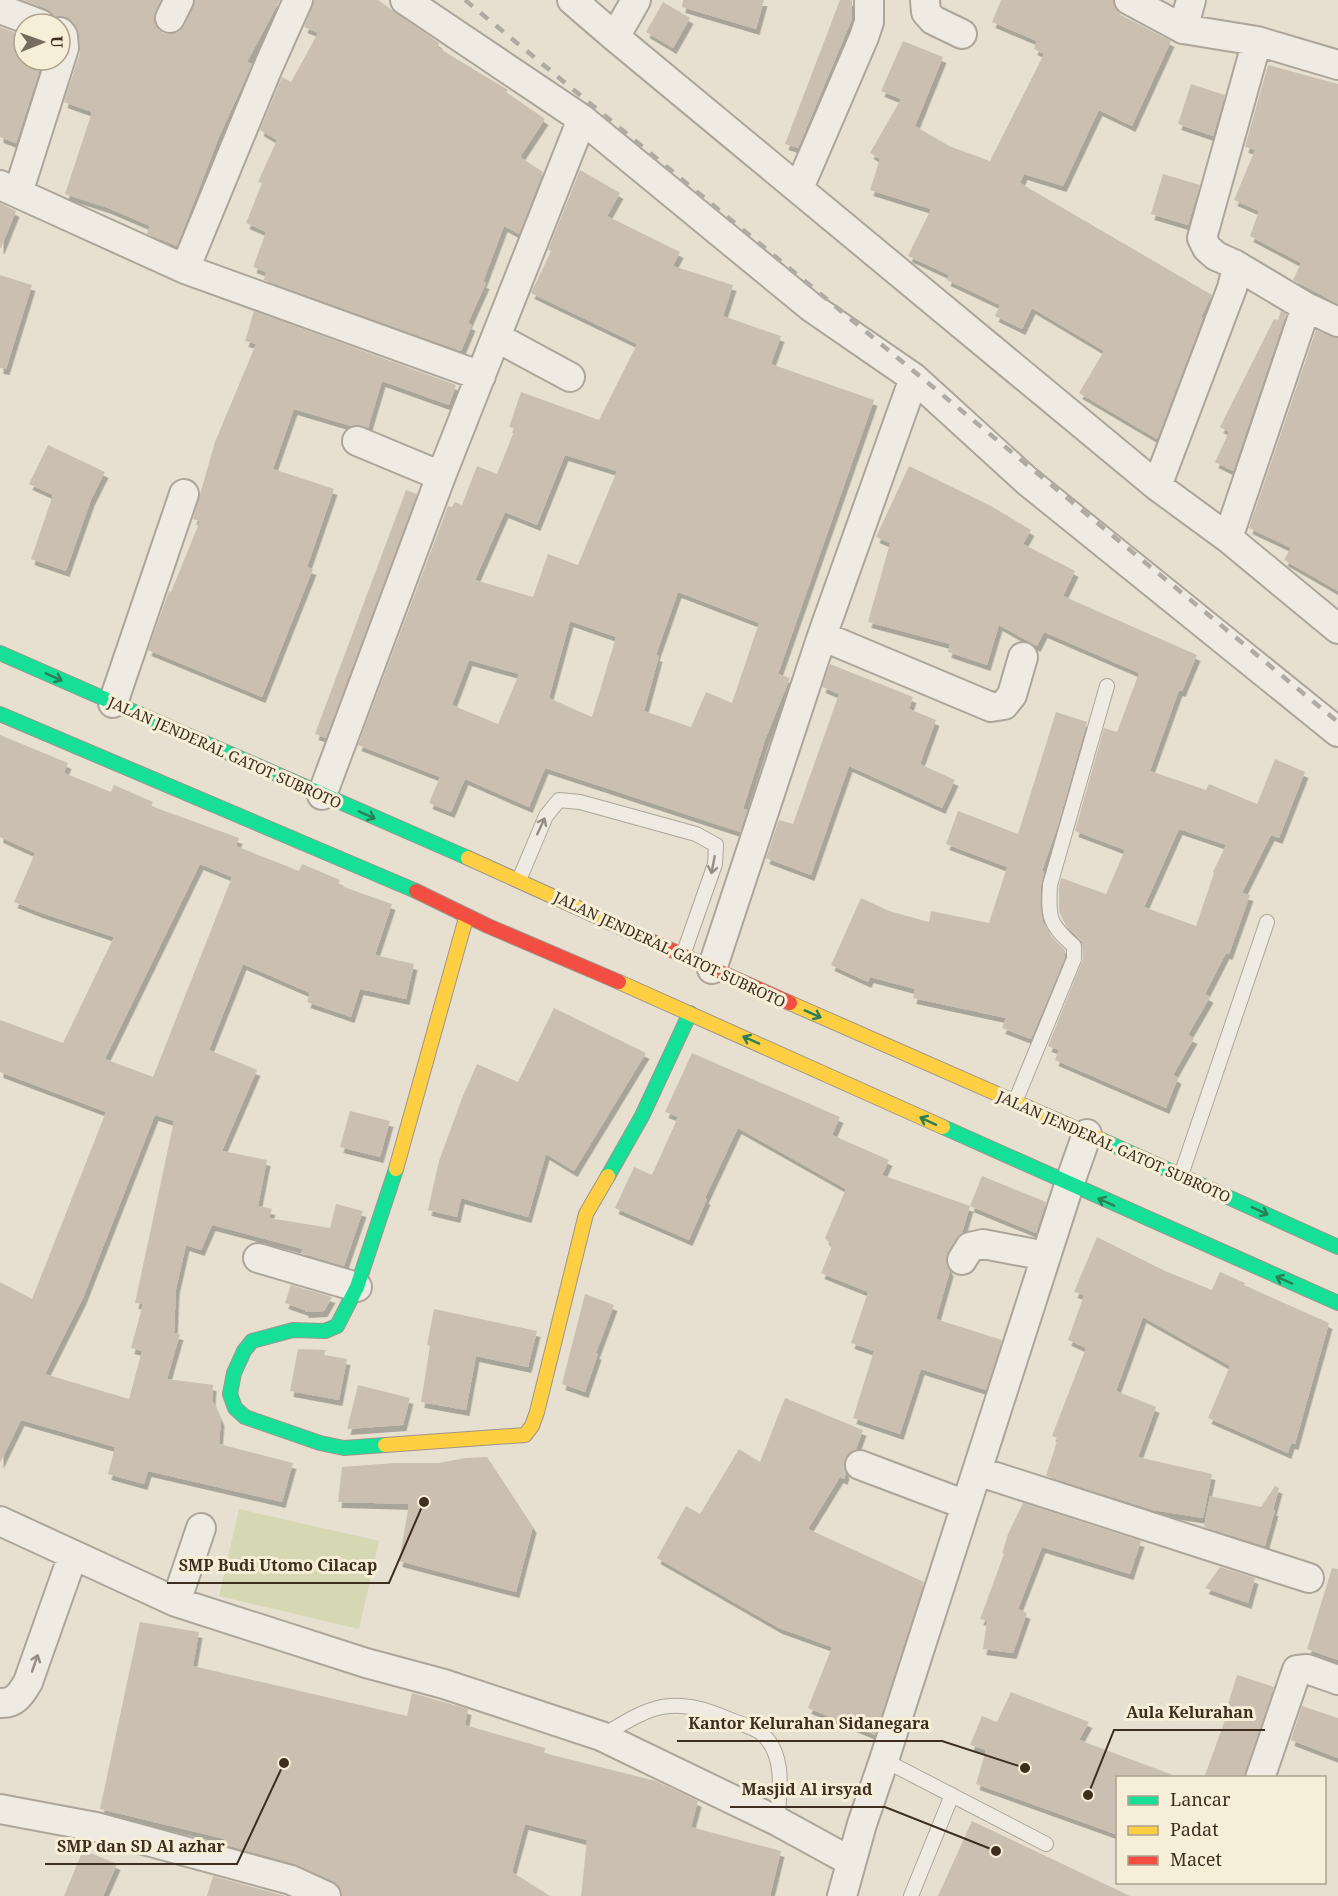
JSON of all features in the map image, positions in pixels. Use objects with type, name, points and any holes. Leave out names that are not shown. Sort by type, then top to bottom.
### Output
[{"type":"main road","name":"JALAN JENDERAL GATOT SUBROTO","points":[[0,653],[519,880],[712,969],[1338,1246]]},
{"type":"main road","points":[[0,714],[419,892],[466,918],[690,1013],[1069,1185],[1338,1303]]},
{"type":"main road","points":[[466,918],[394,1178],[357,1287],[337,1326],[326,1331],[293,1330],[252,1341],[244,1351],[234,1373],[230,1394],[235,1408],[245,1417],[320,1443],[344,1448],[525,1435],[537,1415],[586,1214],[642,1116],[690,1013]]},
{"type":"street","points":[[185,269],[298,0]]},
{"type":"street","points":[[405,0],[582,119],[811,307],[914,378],[1027,481],[1338,732]]},
{"type":"street","points":[[572,0],[1157,486],[1228,538],[1338,629]]},
{"type":"street","points":[[615,37],[636,0]]},
{"type":"street","points":[[799,188],[864,37],[869,22],[869,0]]},
{"type":"street","points":[[926,0],[926,12],[933,20],[962,34]]},
{"type":"street","points":[[1129,0],[1183,29],[1257,41],[1338,65]]},
{"type":"street","points":[[1183,29],[1191,0]]},
{"type":"street","points":[[1257,41],[1202,238],[1207,248],[1216,256],[1234,264],[1306,307],[1338,322]]},
{"type":"street","points":[[55,72],[9,189],[185,269],[481,376]]},
{"type":"street","points":[[322,795],[441,476],[582,119]]},
{"type":"street","points":[[1157,486],[1232,288],[1235,276],[1234,264]]},
{"type":"street","points":[[1228,538],[1306,307]]},
{"type":"street","points":[[496,337],[570,377]]},
{"type":"street","points":[[712,969],[822,636],[914,378]]},
{"type":"street","points":[[357,441],[441,476]]},
{"type":"street","points":[[113,703],[184,494]]},
{"type":"street","points":[[822,636],[992,707],[1004,705],[1012,695],[1023,657]]},
{"type":"street","points":[[842,1896],[850,1861],[1087,1134]]},
{"type":"street","points":[[962,1260],[970,1247],[983,1244],[1046,1256]]},
{"type":"street","points":[[258,1258],[357,1287]]},
{"type":"street","points":[[860,1465],[966,1505]]},
{"type":"street","points":[[977,1471],[1309,1578]]},
{"type":"street","points":[[0,1521],[176,1602],[366,1663],[444,1684],[602,1736],[777,1821],[850,1861]]},
{"type":"street","points":[[176,1602],[201,1528]]},
{"type":"street","points":[[0,1703],[4,1704],[19,1698],[28,1682],[73,1556]]},
{"type":"street","points":[[1261,1776],[1297,1670],[1307,1669],[1338,1680]]},
{"type":"street","points":[[0,1809],[118,1833],[291,1880],[326,1896]]},
{"type":"lane","points":[[1016,1102],[1074,959],[1074,946],[1057,931],[1052,922],[1049,906],[1050,885],[1107,686]]},
{"type":"lane","points":[[519,880],[546,816],[559,800],[580,802],[696,834],[716,845],[715,864],[683,955]]},
{"type":"lane","points":[[1181,1175],[1267,922]]},
{"type":"lane","points":[[602,1736],[652,1708],[677,1705],[704,1708],[759,1732],[770,1742],[776,1758],[781,1788],[777,1821]]},
{"type":"lane","points":[[884,1760],[1046,1844]]},
{"type":"lane","points":[[911,1896],[951,1795]]},
{"type":"green space","points":[[239,1509],[379,1541],[359,1629],[219,1596]]},
{"type":"building","points":[[23,0],[161,0],[154,20],[157,28],[163,33],[170,34],[179,32],[184,26],[195,0],[280,0],[247,62],[252,64],[219,137],[177,246],[147,234],[150,226],[108,208],[65,194],[92,112],[64,102],[80,53],[79,35],[72,22],[72,12],[49,12]]},
{"type":"building","points":[[314,0],[378,0],[439,43],[437,47],[508,90],[506,92],[545,119],[520,157],[543,172],[519,234],[504,226],[483,282],[486,283],[468,323],[472,325],[461,351],[264,280],[266,272],[253,267],[266,232],[246,223],[262,183],[258,182],[277,140],[260,130],[282,77],[291,82],[318,33],[304,27]]},
{"type":"building","points":[[683,0],[764,0],[756,29],[682,7]]},
{"type":"building","points":[[840,0],[852,0],[852,19],[798,148],[785,144]]},
{"type":"building","points":[[1001,0],[1113,0],[1115,8],[1121,15],[1171,41],[1132,126],[1099,110],[1063,186],[1024,174],[1020,183],[1212,295],[1201,317],[1203,318],[1157,439],[1079,393],[1104,351],[1032,308],[1022,329],[995,316],[1000,305],[947,280],[949,275],[908,256],[931,209],[870,190],[880,159],[870,153],[901,99],[881,91],[903,41],[943,57],[915,126],[949,146],[990,161],[1044,54],[1034,49],[1037,41],[992,22]]},
{"type":"building","points":[[663,2],[690,18],[673,48],[646,32]]},
{"type":"building","points":[[0,27],[12,32],[12,72],[39,72],[16,143],[0,137]]},
{"type":"building","points":[[1268,65],[1338,84],[1338,304],[1293,280],[1301,263],[1250,236],[1259,211],[1234,200],[1255,150],[1245,147]]},
{"type":"building","points":[[1191,84],[1225,95],[1213,136],[1178,124]]},
{"type":"building","points":[[580,170],[620,193],[607,216],[680,252],[673,266],[733,285],[723,316],[781,336],[771,364],[874,400],[778,674],[790,678],[765,740],[743,809],[747,810],[740,832],[545,768],[529,807],[465,779],[451,812],[429,803],[440,777],[358,745],[448,506],[452,507],[455,502],[462,505],[477,466],[497,474],[515,429],[509,427],[521,392],[599,420],[637,344],[531,293],[551,251],[548,250]],"holes":[[[565,455],[617,471],[578,565],[548,554],[533,597],[475,580],[505,512],[537,525]],[[678,592],[759,623],[732,703],[706,692],[691,727],[644,711],[659,656],[656,655]],[[570,621],[616,637],[592,717],[549,698]],[[469,660],[519,674],[498,724],[452,705]]]},
{"type":"building","points":[[1163,174],[1200,185],[1188,225],[1151,214]]},
{"type":"building","points":[[0,203],[16,211],[1,248],[0,248]]},
{"type":"building","points":[[0,275],[32,285],[6,369],[0,368]]},
{"type":"building","points":[[254,311],[456,385],[449,405],[382,381],[368,428],[351,426],[294,409],[273,469],[334,489],[307,567],[313,569],[262,697],[148,650],[169,591],[171,592],[200,521],[193,519],[215,442],[256,344],[245,341]]},
{"type":"building","points":[[1281,311],[1286,314],[1233,471],[1215,462],[1229,432],[1220,427],[1274,319],[1278,320]]},
{"type":"building","points":[[1316,330],[1338,338],[1338,591],[1284,560],[1291,548],[1249,528]]},
{"type":"building","points":[[48,445],[105,472],[91,500],[66,571],[31,559],[53,495],[29,484]]},
{"type":"building","points":[[909,466],[991,506],[1031,530],[1023,544],[1075,571],[1063,596],[1197,655],[1182,691],[1179,690],[1150,771],[1206,790],[1209,784],[1257,804],[1275,759],[1305,772],[1279,838],[1271,835],[1242,893],[1250,895],[1229,954],[1226,953],[1205,994],[1210,997],[1188,1035],[1194,1038],[1173,1075],[1178,1078],[1166,1108],[1055,1060],[1059,1050],[1048,1046],[1083,959],[1082,942],[1066,926],[1059,911],[1061,878],[1106,894],[1125,850],[1075,831],[1104,728],[1117,732],[1139,673],[1044,632],[1037,646],[999,625],[987,665],[948,652],[950,644],[868,622],[890,543],[876,537]],"holes":[[[1179,829],[1226,845],[1213,872],[1196,926],[1144,907]]]},
{"type":"building","points":[[406,490],[417,494],[326,738],[315,734]]},
{"type":"building","points":[[830,664],[913,697],[909,709],[936,720],[920,764],[955,780],[942,808],[849,766],[811,875],[766,858],[779,820],[793,824],[839,694],[822,687]]},
{"type":"building","points":[[1056,712],[1087,722],[1058,825],[1042,871],[1044,872],[1040,906],[1043,922],[1052,937],[1065,950],[1065,957],[1031,1039],[1002,1028],[1006,1018],[913,998],[915,989],[870,977],[868,982],[831,965],[861,898],[889,911],[929,922],[931,911],[989,923],[1007,867],[946,844],[958,811],[1018,834]]},
{"type":"building","points":[[0,735],[68,763],[64,773],[111,792],[114,785],[153,802],[151,806],[239,838],[236,846],[299,871],[302,864],[340,880],[338,885],[392,904],[375,955],[414,964],[406,999],[360,989],[351,1017],[307,1002],[310,993],[243,964],[209,1050],[257,1070],[222,1151],[267,1160],[258,1206],[272,1209],[269,1218],[330,1228],[336,1204],[363,1211],[344,1266],[301,1253],[303,1249],[212,1225],[201,1250],[186,1245],[176,1289],[174,1333],[180,1334],[167,1379],[213,1385],[212,1400],[221,1420],[219,1444],[293,1463],[282,1502],[148,1471],[144,1484],[108,1474],[115,1447],[21,1420],[0,1463],[0,1282],[32,1299],[106,1112],[0,1072],[0,1020],[63,1043],[114,937],[14,902],[35,853],[0,837]],"holes":[[[200,864],[232,877],[153,1077],[105,1059]],[[155,1115],[174,1121],[135,1303],[143,1304],[131,1348],[142,1351],[129,1399],[45,1374],[83,1298]]]},
{"type":"building","points":[[554,1008],[646,1053],[574,1171],[546,1154],[528,1217],[461,1198],[457,1217],[428,1210],[439,1161],[477,1064],[518,1082]]},
{"type":"building","points":[[692,1053],[840,1117],[832,1135],[889,1160],[882,1175],[970,1206],[962,1233],[948,1252],[946,1260],[950,1271],[936,1319],[1002,1340],[986,1390],[921,1369],[900,1434],[853,1418],[874,1351],[851,1343],[868,1292],[821,1273],[832,1246],[825,1238],[846,1189],[738,1128],[705,1198],[707,1199],[689,1240],[615,1208],[634,1167],[652,1175],[678,1117],[665,1112]]},
{"type":"building","points":[[350,1111],[390,1121],[380,1157],[340,1147]]},
{"type":"building","points":[[982,1176],[1046,1202],[1036,1233],[970,1206]]},
{"type":"building","points":[[1097,1237],[1165,1271],[1212,1290],[1220,1272],[1329,1323],[1295,1444],[1291,1443],[1288,1453],[1208,1418],[1230,1366],[1143,1317],[1116,1391],[1156,1407],[1138,1457],[1212,1474],[1203,1518],[1153,1510],[1046,1476],[1058,1438],[1052,1436],[1086,1348],[1068,1340],[1084,1295],[1074,1292]]},
{"type":"building","points":[[291,1285],[332,1297],[324,1311],[305,1312],[305,1310],[285,1303]]},
{"type":"building","points":[[585,1294],[614,1305],[596,1353],[598,1354],[585,1392],[562,1384]]},
{"type":"building","points":[[434,1309],[537,1331],[528,1367],[476,1356],[466,1410],[421,1402],[430,1346],[427,1345]]},
{"type":"building","points":[[298,1349],[326,1350],[324,1355],[347,1359],[339,1400],[290,1391]]},
{"type":"building","points":[[358,1385],[410,1398],[403,1425],[347,1429]]},
{"type":"building","points":[[785,1398],[863,1430],[856,1449],[845,1459],[844,1479],[840,1477],[808,1529],[924,1582],[875,1735],[808,1708],[832,1647],[779,1628],[657,1558],[686,1506],[700,1514],[739,1449],[760,1462]]},
{"type":"building","points":[[487,1457],[533,1527],[516,1592],[399,1561],[409,1504],[338,1502],[342,1467],[394,1463],[439,1463]]},
{"type":"building","points":[[1275,1486],[1279,1488],[1265,1546],[1204,1527],[1210,1496],[1261,1507]]},
{"type":"building","points":[[1023,1503],[1141,1541],[1130,1574],[1042,1547],[1018,1609],[1027,1613],[1013,1653],[983,1649],[987,1621],[980,1619],[1004,1554],[1002,1554],[1008,1534]]},
{"type":"building","points":[[1220,1567],[1255,1578],[1248,1603],[1205,1588]]},
{"type":"building","points":[[1332,1568],[1338,1569],[1338,1660],[1307,1649]]},
{"type":"building","points":[[140,1622],[199,1632],[193,1666],[407,1716],[412,1693],[468,1709],[465,1725],[545,1748],[544,1753],[656,1781],[698,1801],[691,1827],[781,1851],[770,1896],[581,1896],[587,1840],[525,1824],[512,1872],[550,1896],[342,1896],[340,1887],[333,1881],[295,1864],[223,1844],[225,1839],[100,1809]]},
{"type":"building","points":[[1237,1675],[1274,1687],[1245,1776],[1205,1776],[1225,1720],[1223,1720]]},
{"type":"building","points":[[1011,1692],[1089,1722],[1079,1740],[1173,1776],[1116,1776],[1116,1834],[976,1784],[986,1750],[970,1745],[982,1716],[997,1722]]},
{"type":"building","points":[[1302,1706],[1338,1718],[1338,1758],[1291,1740]]},
{"type":"building","points":[[972,1821],[1130,1896],[938,1896]]},
{"type":"building","points":[[83,1850],[117,1864],[103,1896],[64,1896]]},
{"type":"building","points":[[213,1876],[285,1896],[207,1896]]},
{"type":"railway","points":[[465,0],[1338,722]]},
{"type":"traffic: fast","points":[[0,653],[468,858]]},
{"type":"traffic: fast","points":[[0,714],[416,891]]},
{"type":"traffic: fast","points":[[608,1176],[642,1116],[690,1013]]},
{"type":"traffic: fast","points":[[943,1127],[1338,1303]]},
{"type":"traffic: fast","points":[[1102,1140],[1338,1247]]},
{"type":"traffic: fast","points":[[385,1445],[344,1448],[320,1443],[245,1417],[235,1408],[230,1394],[234,1373],[244,1351],[252,1341],[293,1330],[325,1331],[337,1326],[357,1287],[396,1169]]},
{"type":"traffic: slow","points":[[468,858],[642,937]]},
{"type":"traffic: slow","points":[[396,1169],[466,918]]},
{"type":"traffic: slow","points":[[619,982],[943,1127]]},
{"type":"traffic: slow","points":[[790,1003],[1102,1140]]},
{"type":"traffic: slow","points":[[385,1445],[525,1435],[532,1426],[537,1412],[586,1214],[608,1176]]},
{"type":"traffic: jam","points":[[416,891],[488,926],[619,982]]},
{"type":"traffic: jam","points":[[642,937],[790,1003]]},
{"type":"place","name":"SMP Budi Utomo Cilacap","points":[[424,1502]]},
{"type":"place","name":"SMP dan SD Al azhar","points":[[284,1763]]},
{"type":"place","name":"Kantor Kelurahan Sidanegara","points":[[1025,1768]]},
{"type":"place","name":"Aula Kelurahan","points":[[1088,1795]]},
{"type":"place","name":"Masjid Al irsyad","points":[[996,1851]]}]
